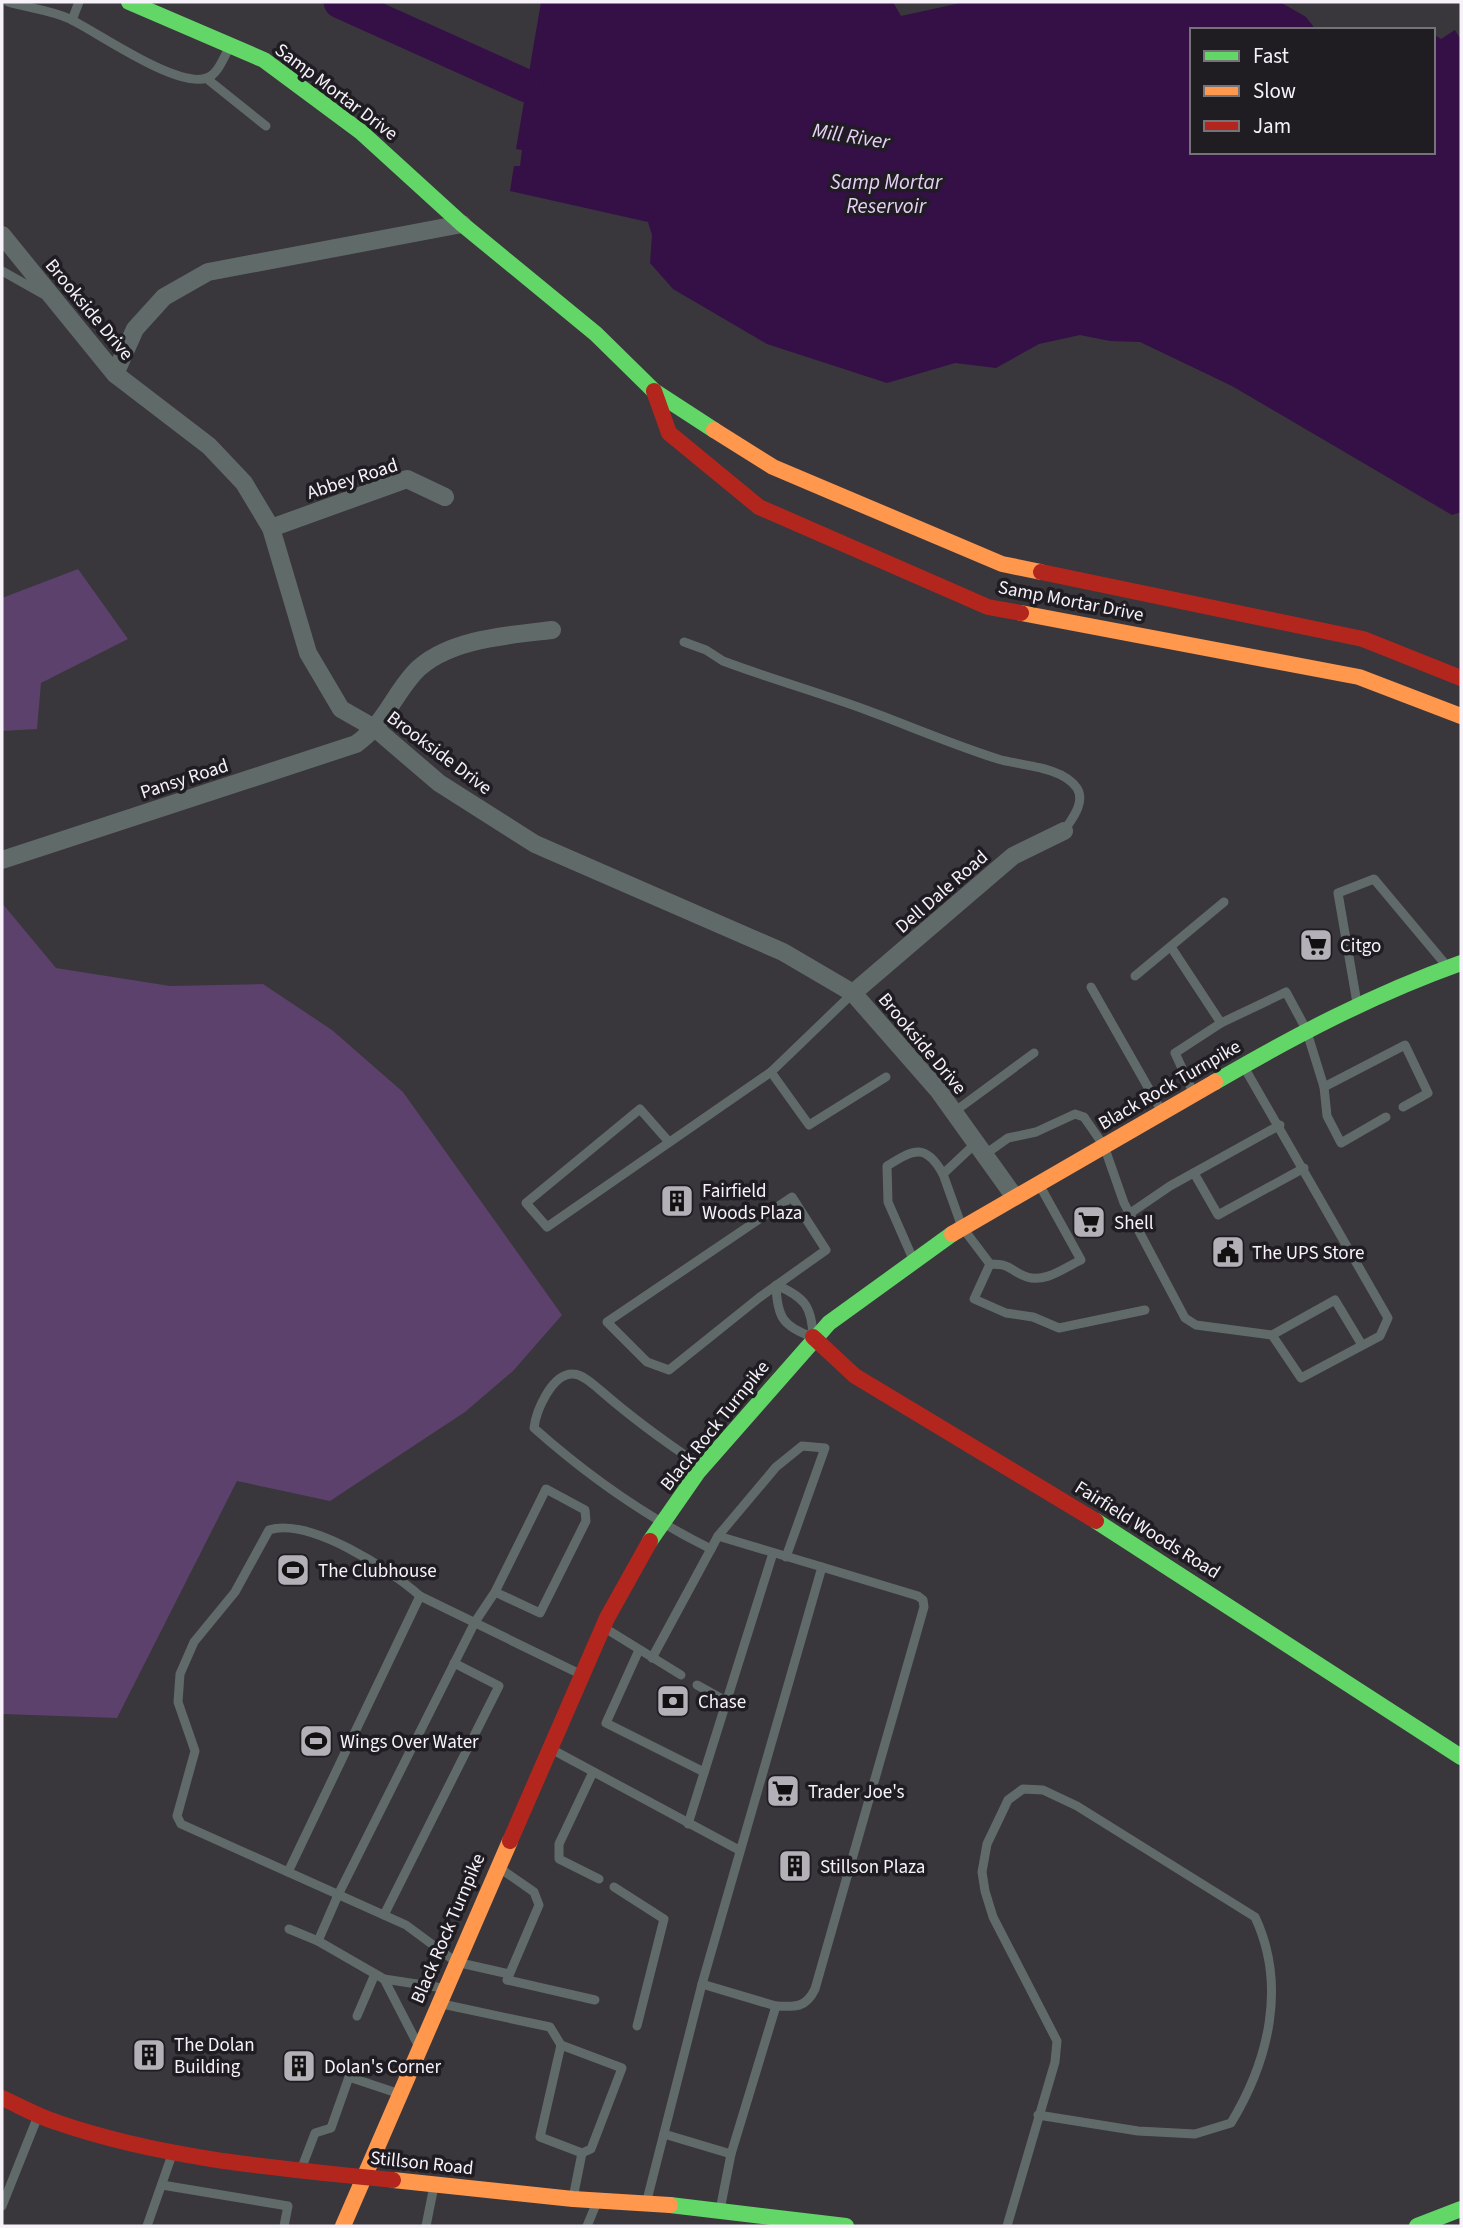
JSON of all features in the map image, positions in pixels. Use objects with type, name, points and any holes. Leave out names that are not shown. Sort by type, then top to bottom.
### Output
[{"type":"main road","name":"Samp Mortar Drive","points":[[129,2],[264,60],[361,132],[462,224],[596,334],[654,391],[773,467],[1002,564],[1363,639],[1461,678]]},
{"type":"main road","name":"Samp Mortar Drive","points":[[654,391],[668,433],[759,508],[988,607],[1359,677],[1461,716]]},
{"type":"main road","name":"Black Rock Turnpike","points":[[343,2226],[548,1748],[603,1627],[662,1524],[702,1467],[813,1337],[962,1227],[1014,1196],[1306,1029],[1455,965]]},
{"type":"main road","name":"Fairfield Woods Road","points":[[813,1337],[855,1376],[1143,1549],[1461,1757]]},
{"type":"main road","name":"Stillson Road","points":[[2,2098],[38,2114],[131,2143],[173,2151],[362,2177],[573,2199],[647,2202],[846,2226]]},
{"type":"main road","points":[[1417,2226],[1461,2208]]},
{"type":"street","points":[[115,374],[135,329],[164,297],[208,272],[462,224]]},
{"type":"street","name":"Brookside Drive","points":[[2,235],[115,374],[209,446],[244,483],[271,528],[308,653],[341,709],[376,729],[439,783],[535,844],[783,952],[853,993],[938,1090],[1014,1196]]},
{"type":"street","name":"Abbey Road","points":[[271,528],[407,479],[445,497]]},
{"type":"street","points":[[376,729],[415,672],[444,653],[505,635],[552,630]]},
{"type":"street","name":"Pansy Road","points":[[2,860],[356,744],[376,729]]},
{"type":"street","name":"Dell Dale Road","points":[[853,993],[1013,856],[1064,831]]},
{"type":"lane","points":[[8,2],[72,20],[114,47],[172,73],[206,78],[266,126]]},
{"type":"lane","points":[[72,20],[79,2]]},
{"type":"lane","points":[[206,78],[214,73],[230,45]]},
{"type":"lane","points":[[2,271],[55,300]]},
{"type":"lane","points":[[684,642],[706,650],[723,661],[867,710],[949,743],[1044,769],[1067,779],[1077,788],[1079,797],[1078,809],[1064,831]]},
{"type":"lane","points":[[1358,1005],[1338,893],[1374,879],[1455,965]]},
{"type":"lane","points":[[1135,976],[1224,902]]},
{"type":"lane","points":[[1171,947],[1221,1023]]},
{"type":"lane","points":[[1091,987],[1161,1111]]},
{"type":"lane","points":[[1194,1094],[1175,1053],[1221,1023],[1286,992],[1306,1029],[1324,1087],[1327,1116],[1341,1143],[1386,1117]]},
{"type":"lane","points":[[669,1142],[640,1109],[526,1203],[547,1227],[771,1072],[853,993]]},
{"type":"lane","points":[[1324,1087],[1405,1045],[1428,1093],[1404,1107]]},
{"type":"lane","points":[[954,1112],[1034,1053]]},
{"type":"lane","points":[[1244,1066],[1388,1318],[1380,1336],[1301,1378],[1272,1335]]},
{"type":"lane","points":[[771,1072],[809,1125],[886,1077]]},
{"type":"lane","points":[[943,1174],[980,1149],[1080,1115],[1104,1146],[1129,1214],[1185,1318],[1196,1325],[1272,1335],[1335,1300],[1362,1345]]},
{"type":"lane","points":[[1129,1214],[1194,1173],[1280,1125]]},
{"type":"lane","points":[[914,1262],[888,1202],[885,1185],[887,1166],[905,1154],[920,1151],[934,1157],[962,1227],[990,1264]]},
{"type":"lane","points":[[1194,1173],[1218,1215],[1304,1168]]},
{"type":"lane","points":[[990,1264],[1007,1264],[1025,1276],[1042,1279],[1081,1261],[1038,1183]]},
{"type":"lane","points":[[792,1198],[826,1250],[776,1285],[669,1370],[647,1362],[607,1322],[792,1198]]},
{"type":"lane","points":[[990,1264],[974,1299],[1006,1313],[1033,1317],[1059,1328],[1145,1310]]},
{"type":"lane","points":[[776,1285],[797,1294],[812,1315],[813,1337],[792,1330],[777,1309],[776,1285]]},
{"type":"lane","points":[[702,1467],[643,1428],[589,1381],[574,1373],[564,1376],[540,1402],[534,1428],[573,1463],[662,1524],[711,1549]]},
{"type":"lane","points":[[652,1658],[718,1536],[776,1467],[802,1446],[825,1448],[786,1557]]},
{"type":"lane","points":[[318,1941],[338,1895],[474,1622],[495,1592],[545,1489],[585,1510],[586,1521],[540,1613],[495,1592]]},
{"type":"lane","points":[[509,1974],[456,1962],[406,1925],[181,1824],[177,1807],[195,1751],[178,1703],[180,1674],[194,1642],[235,1592],[268,1530],[278,1527],[304,1531],[346,1549],[397,1575],[420,1597],[581,1675]]},
{"type":"lane","points":[[702,1984],[776,2006],[798,2007],[809,2001],[815,1990],[924,1607],[923,1600],[918,1596],[718,1536]]},
{"type":"lane","points":[[688,1824],[773,1553]]},
{"type":"lane","points":[[647,2202],[702,1984],[822,1567]]},
{"type":"lane","points":[[288,1872],[420,1597]]},
{"type":"lane","points":[[603,1627],[681,1675]]},
{"type":"lane","points":[[639,1650],[606,1723],[704,1773]]},
{"type":"lane","points":[[384,1915],[499,1686],[454,1662]]},
{"type":"lane","points":[[697,1685],[726,1701]]},
{"type":"lane","points":[[548,1748],[739,1850]]},
{"type":"lane","points":[[593,1772],[559,1844],[559,1858],[599,1879]]},
{"type":"lane","points":[[1007,2226],[1038,2115],[1055,2063],[1057,2041],[993,1917],[982,1872],[987,1844],[1008,1800],[1023,1789],[1043,1790],[1077,1806],[1255,1917],[1268,1944],[1274,1981],[1266,2038],[1250,2091],[1231,2123],[1195,2134],[1138,2131],[1038,2115]]},
{"type":"lane","points":[[497,1866],[534,1892],[539,1905],[508,1980],[595,2000]]},
{"type":"lane","points":[[614,1887],[664,1919],[637,2025]]},
{"type":"lane","points":[[289,1929],[318,1941],[379,1977],[550,2028],[561,2045],[622,2068],[591,2149],[582,2153],[540,2137],[561,2045]]},
{"type":"lane","points":[[357,2016],[379,1977]]},
{"type":"lane","points":[[379,1977],[419,2047]]},
{"type":"lane","points":[[719,2212],[731,2154],[776,2006]]},
{"type":"lane","points":[[301,2169],[315,2133],[331,2128],[349,2077],[398,2094]]},
{"type":"lane","points":[[2,2206],[38,2114]]},
{"type":"lane","points":[[664,2134],[731,2154]]},
{"type":"lane","points":[[147,2226],[173,2151]]},
{"type":"lane","points":[[573,2199],[582,2153]]},
{"type":"lane","points":[[162,2185],[288,2206],[284,2226]]},
{"type":"lane","points":[[426,2226],[434,2185]]},
{"type":"lane","points":[[587,2226],[597,2201]]},
{"type":"shaded area","points":[[78,569],[128,639],[41,683],[37,729],[2,731],[2,598]]},
{"type":"shaded area","points":[[2,903],[56,968],[170,986],[263,984],[332,1030],[403,1092],[562,1315],[513,1371],[465,1412],[330,1501],[237,1481],[117,1718],[2,1714]]},
{"type":"water","name":"Samp Mortar Reservoir","points":[[541,2],[893,2],[901,16],[965,2],[1280,2],[1306,17],[1314,28],[1190,28],[1190,154],[1435,154],[1435,35],[1441,39],[1455,30],[1461,40],[1461,512],[1452,515],[1232,386],[1140,342],[1110,341],[1080,335],[1039,344],[996,368],[955,363],[887,383],[767,344],[673,289],[650,263],[652,235],[648,222],[510,191],[514,166],[520,166],[522,150],[516,149]]},
{"type":"waterway","name":"Mill River","points":[[340,2],[527,86]]},
{"type":"traffic: fast","points":[[129,2],[264,60],[361,132],[462,224],[596,334],[654,391],[714,430]]},
{"type":"traffic: fast","points":[[1215,1082],[1335,1017],[1397,988],[1461,963]]},
{"type":"traffic: fast","points":[[650,1541],[698,1472],[829,1323],[952,1234]]},
{"type":"traffic: fast","points":[[1096,1521],[1461,1757]]},
{"type":"traffic: fast","points":[[670,2205],[846,2226]]},
{"type":"traffic: fast","points":[[1417,2226],[1461,2209]]},
{"type":"traffic: slow","points":[[714,430],[773,467],[1002,564],[1041,572]]},
{"type":"traffic: slow","points":[[1021,613],[1359,677],[1461,716]]},
{"type":"traffic: slow","points":[[952,1234],[1215,1082]]},
{"type":"traffic: slow","points":[[343,2226],[510,1841]]},
{"type":"traffic: slow","points":[[393,2180],[573,2199],[670,2205]]},
{"type":"traffic: jam","points":[[654,391],[669,433],[759,507],[988,607],[1021,613]]},
{"type":"traffic: jam","points":[[1041,572],[1363,639],[1461,678]]},
{"type":"traffic: jam","points":[[813,1337],[855,1376],[1096,1521]]},
{"type":"traffic: jam","points":[[510,1841],[607,1618],[650,1541]]},
{"type":"traffic: jam","points":[[2,2098],[49,2120],[96,2135],[180,2154],[308,2172],[393,2180]]},
{"type":"place","name":"Citgo","points":[[1316,945]]},
{"type":"place","name":"Fairfield Woods Plaza","points":[[677,1201]]},
{"type":"place","name":"Shell","points":[[1089,1222]]},
{"type":"place","name":"The UPS Store","points":[[1228,1252]]},
{"type":"place","name":"The Clubhouse","points":[[293,1570]]},
{"type":"place","name":"Chase","points":[[673,1701]]},
{"type":"place","name":"Wings Over Water","points":[[316,1741]]},
{"type":"place","name":"Trader Joe's","points":[[783,1791]]},
{"type":"place","name":"Stillson Plaza","points":[[795,1866]]},
{"type":"place","name":"The Dolan Building","points":[[149,2055]]},
{"type":"place","name":"Dolan's Corner","points":[[299,2066]]}]
